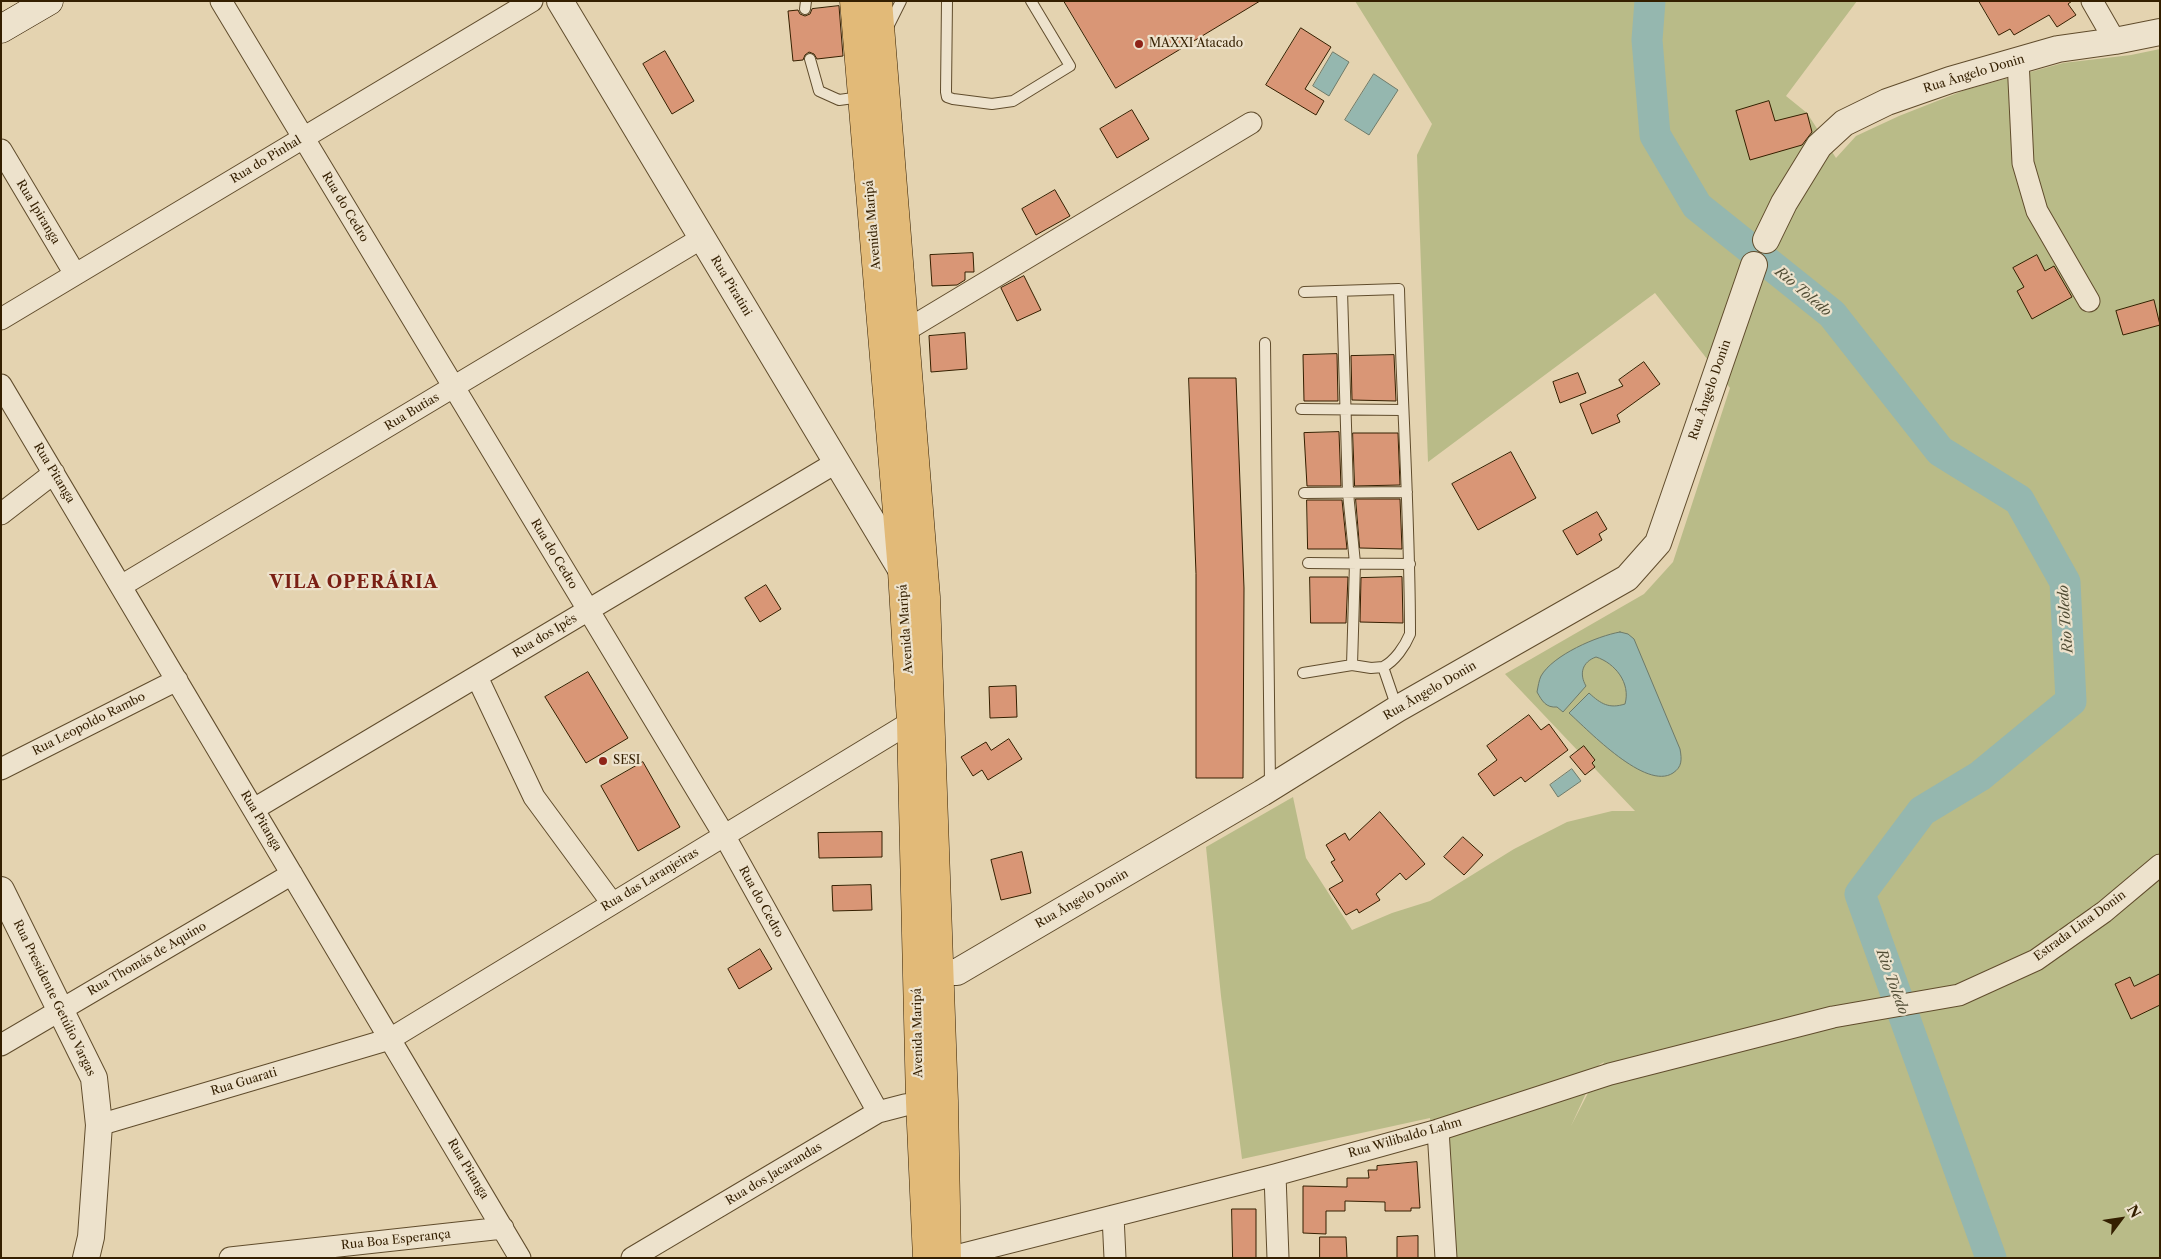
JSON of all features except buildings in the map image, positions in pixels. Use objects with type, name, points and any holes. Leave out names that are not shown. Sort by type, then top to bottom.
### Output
[{"type":"main road","points":[[1,7],[11,1]]},
{"type":"main road","points":[[1,29],[49,1]]},
{"type":"main road","name":"Avenida Maripá","points":[[854,1],[874,98],[906,331],[909,521]]},
{"type":"main road","name":"Avenida Maripá","points":[[878,1],[882,39],[874,98],[913,571],[921,722],[932,1102],[926,1258]]},
{"type":"main road","name":"Avenida Maripá","points":[[932,1102],[948,1258]]},
{"type":"street","name":"Rua do Cedro","points":[[221,1],[724,835],[878,1112]]},
{"type":"street","name":"Rua do Pinhal","points":[[1,319],[532,1]]},
{"type":"street","name":"Rua Piratini","points":[[560,1],[837,462],[913,571]]},
{"type":"street","points":[[2092,1],[2115,41]]},
{"type":"street","name":"Rua Ângelo Donin","points":[[1766,240],[1784,203],[1819,146],[1844,123],[1887,102],[2018,60],[2058,49],[2160,32]]},
{"type":"street","points":[[2018,60],[2023,163],[2031,192],[2037,211],[2089,300]]},
{"type":"street","points":[[906,331],[1250,123]]},
{"type":"street","name":"Rua Ipiranga","points":[[1,150],[75,274]]},
{"type":"street","name":"Rua Butias","points":[[121,586],[702,238]]},
{"type":"street","points":[[1754,265],[1766,240]]},
{"type":"street","name":"Rua Ângelo Donin","points":[[928,972],[958,972],[1270,788],[1397,709],[1627,578],[1658,543],[1754,265]]},
{"type":"street","name":"Rua Pitanga","points":[[1,384],[520,1258]]},
{"type":"street","name":"Rua dos Ipês","points":[[254,809],[837,462]]},
{"type":"street","points":[[1,514],[54,473]]},
{"type":"street","points":[[477,677],[534,797],[612,904]]},
{"type":"street","name":"Rua Leopoldo Rambo","points":[[1,769],[177,680]]},
{"type":"street","name":"Rua das Laranjeiras","points":[[390,1039],[724,835],[921,722]]},
{"type":"street","name":"Estrada Lina Donin","points":[[1861,1014],[1959,994],[2036,960],[2104,912],[2160,865]]},
{"type":"street","name":"Rua Thomás de Aquino","points":[[1,1045],[292,874]]},
{"type":"street","name":"Rua Presidente Getúlio Vargas","points":[[1,890],[94,1078],[99,1125],[91,1238],[86,1258]]},
{"type":"street","name":"Rua Wilibaldo Lahm","points":[[948,1258],[1275,1175],[1438,1130],[1610,1074],[1833,1017],[1861,1014]]},
{"type":"street","name":"Rua Guarati","points":[[99,1125],[390,1039]]},
{"type":"street","name":"Rua dos Jacarandas","points":[[632,1258],[878,1112],[932,1102]]},
{"type":"street","points":[[1438,1130],[1446,1258]]},
{"type":"street","points":[[1275,1175],[1278,1258]]},
{"type":"street","points":[[1114,1216],[1115,1258]]},
{"type":"street","name":"Rua Boa Esperança","points":[[230,1258],[503,1228]]},
{"type":"lane","points":[[882,39],[901,1]]},
{"type":"lane","points":[[947,1],[947,97],[992,104],[1013,101],[1070,66],[1031,1]]},
{"type":"lane","points":[[810,59],[819,91],[839,100],[874,98]]},
{"type":"lane","points":[[1303,674],[1352,665],[1383,668],[1390,664],[1410,634],[1410,564],[1402,410],[1399,289],[1304,292]]},
{"type":"lane","points":[[1342,291],[1348,492],[1355,563],[1352,665]]},
{"type":"lane","points":[[1265,343],[1270,788]]},
{"type":"lane","points":[[1301,409],[1402,410]]},
{"type":"lane","points":[[1304,492],[1407,492]]},
{"type":"lane","points":[[1308,563],[1410,564]]},
{"type":"lane","points":[[1383,668],[1397,709]]},
{"type":"green space","points":[[1355,1],[1857,1],[1786,96],[1807,113],[1836,158],[1856,136],[1899,116],[1965,90],[2063,63],[2131,55],[2160,49],[2160,1258],[1440,1258],[1430,1118],[1242,1159],[1221,996],[1206,847],[1293,797],[1306,858],[1352,930],[1392,913],[1430,901],[1514,849],[1567,822],[1612,811],[1635,811],[1505,674],[1644,594],[1673,562],[1730,388],[1655,293],[1428,462],[1417,155],[1432,124]],"holes":[[[1604,1062],[1571,1126],[1599,1065]]]},
{"type":"water","points":[[1333,52],[1349,62],[1329,96],[1313,86]]},
{"type":"water","points":[[1374,74],[1398,90],[1369,135],[1345,120]]},
{"type":"water","points":[[1620,632],[1628,634],[1634,639],[1680,749],[1681,763],[1673,773],[1662,776],[1648,774],[1634,767],[1604,745],[1569,713],[1589,693],[1597,700],[1610,706],[1625,704],[1626,689],[1620,675],[1603,660],[1596,657],[1585,665],[1582,673],[1586,686],[1563,712],[1557,707],[1545,703],[1537,692],[1541,676],[1555,661],[1588,642]]},
{"type":"water","points":[[1572,769],[1581,781],[1558,797],[1550,785]]},
{"type":"waterway","name":"Rio Toledo","points":[[1650,1],[1647,40],[1655,135],[1697,206],[1832,314],[1940,451],[2019,500],[2065,582],[2071,701],[1980,776],[1922,811],[1860,894],[1991,1258]]},
{"type":"place","name":"MAXXI Atacado","points":[[1139,44]]},
{"type":"place","name":"SESI","points":[[603,761]]},
{"type":"district","name":"VILA OPERÁRIA","points":[[354,583]]}]
